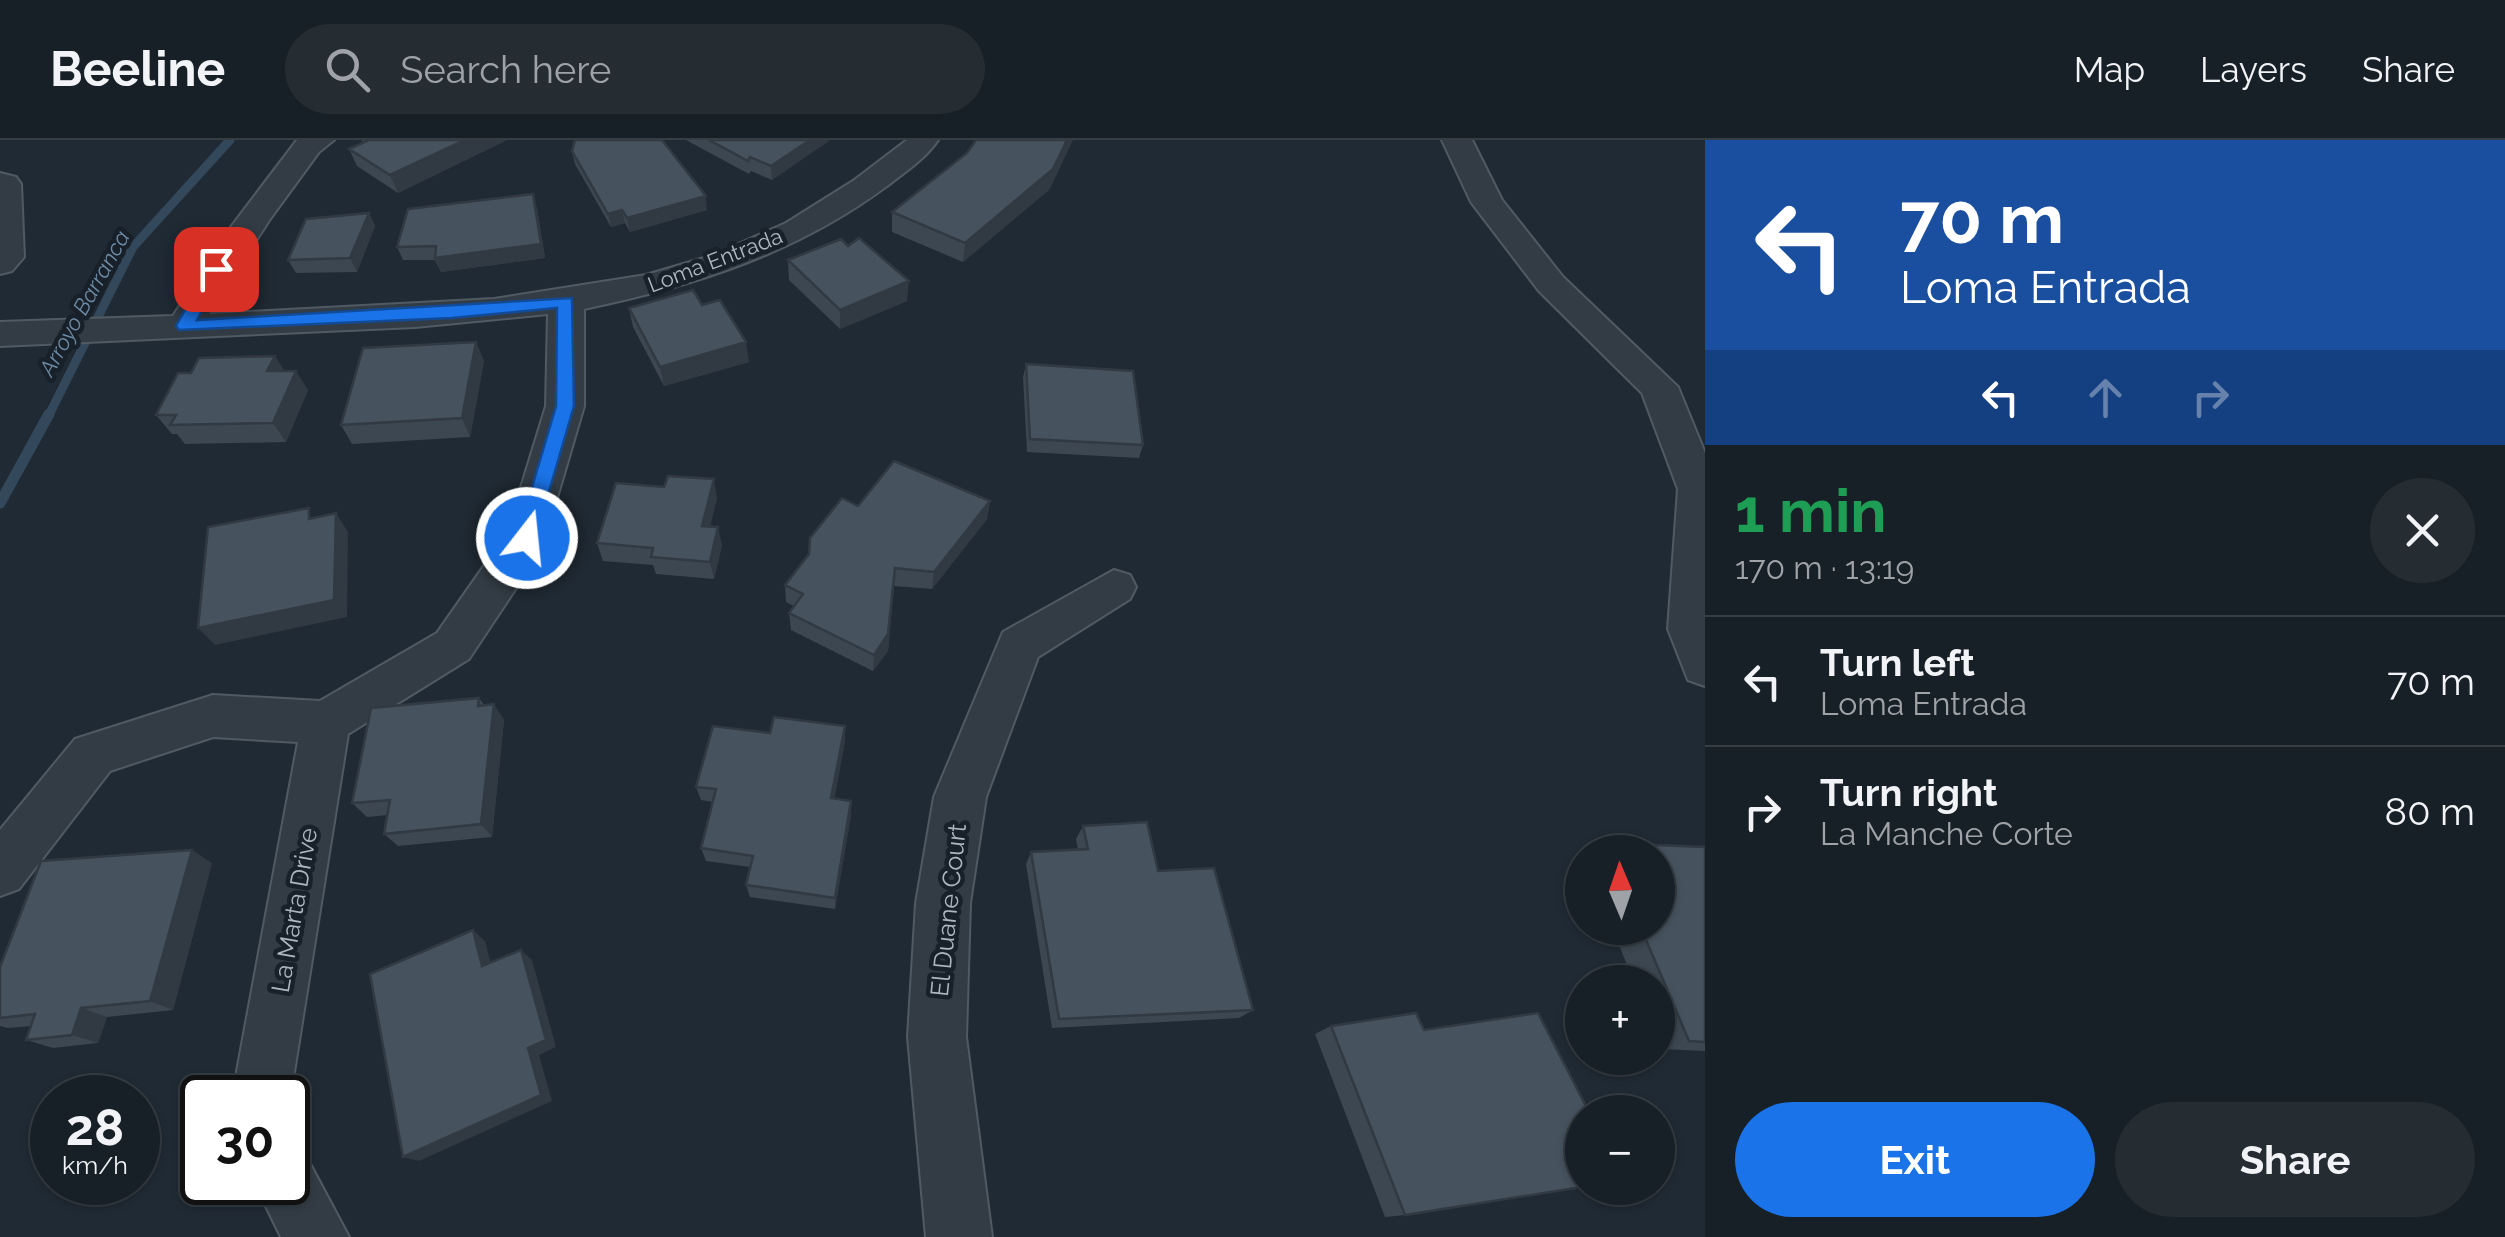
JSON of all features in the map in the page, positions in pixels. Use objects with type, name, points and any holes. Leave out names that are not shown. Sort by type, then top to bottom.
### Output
[{"type":"street","points":[[185,326],[216,269],[308,146],[319,140]]},
{"type":"street","name":"Loma Entrada","points":[[0,334],[452,312],[566,302],[652,286],[758,248],[840,206],[922,140]]},
{"type":"street","points":[[1457,140],[1487,202],[1552,284],[1659,387],[1699,490],[1691,628],[1705,666]]},
{"type":"street","points":[[0,182],[4,184],[7,257],[0,264]]},
{"type":"street","points":[[0,871],[93,755],[213,716],[326,722],[453,646],[527,538],[565,406],[566,302]]},
{"type":"street","name":"El Duane Court","points":[[960,1237],[937,1037],[943,903],[960,797],[1019,645],[1114,586]]},
{"type":"street","name":"La Marta Drive","points":[[266,1075],[326,722]]},
{"type":"street","points":[[299,1205],[316,1237]]},
{"type":"building","points":[[369,140],[465,140],[390,175],[349,149]]},
{"type":"building","points":[[575,140],[662,140],[706,196],[627,218],[622,210],[608,214],[572,151]]},
{"type":"building","points":[[709,140],[810,140],[771,166],[750,157],[748,161]]},
{"type":"building","points":[[976,140],[1067,140],[1053,169],[965,243],[892,212],[967,153]]},
{"type":"building","points":[[533,194],[541,244],[435,258],[436,246],[397,247],[408,209]]},
{"type":"building","points":[[369,213],[350,258],[288,260],[306,219]]},
{"type":"building","points":[[859,238],[909,281],[840,310],[788,260],[841,239],[848,246]]},
{"type":"building","points":[[693,290],[702,305],[720,300],[746,342],[660,367],[629,308]]},
{"type":"building","points":[[476,342],[462,418],[341,425],[363,348]]},
{"type":"building","points":[[275,356],[267,371],[296,371],[273,423],[170,425],[176,415],[156,415],[178,373],[191,373],[199,358]]},
{"type":"building","points":[[1026,364],[1133,371],[1143,445],[1030,439]]},
{"type":"building","points":[[894,461],[990,501],[934,572],[895,568],[888,634],[874,655],[789,613],[803,594],[785,585],[809,554],[810,538],[842,498],[858,506]]},
{"type":"building","points":[[668,476],[714,479],[702,526],[718,527],[710,562],[651,557],[653,548],[597,543],[616,483],[664,487]]},
{"type":"building","points":[[309,508],[309,519],[336,513],[334,600],[198,628],[208,527]]},
{"type":"building","points":[[479,698],[478,706],[494,704],[481,824],[384,834],[390,800],[352,803],[371,708]]},
{"type":"building","points":[[774,717],[845,726],[831,798],[851,801],[835,898],[746,885],[753,856],[701,848],[716,789],[696,787],[713,726],[770,733]]},
{"type":"building","points":[[1147,822],[1158,871],[1214,868],[1253,1010],[1059,1019],[1031,852],[1088,849],[1083,826]]},
{"type":"building","points":[[1675,846],[1705,847],[1705,1042],[1689,1041],[1675,1008],[1675,965],[1657,965],[1648,945],[1675,945]]},
{"type":"building","points":[[192,850],[150,1001],[81,1008],[72,1035],[26,1040],[35,1014],[0,1018],[0,967],[41,861]]},
{"type":"building","points":[[473,930],[482,966],[521,950],[546,1040],[528,1048],[541,1095],[403,1157],[370,974]]},
{"type":"building","points":[[1416,1013],[1424,1030],[1538,1013],[1565,1065],[1565,1075],[1570,1075],[1580,1095],[1565,1095],[1565,1190],[1405,1215],[1331,1026]]},
{"type":"waterway","name":"Arroyo Barranca","points":[[48,417],[133,247],[230,140]]},
{"type":"waterway","name":"Arroyo Barranca","points":[[0,503],[49,414]]},
{"type":"route","points":[[216,269],[185,326],[566,302],[565,406],[527,538]]}]
